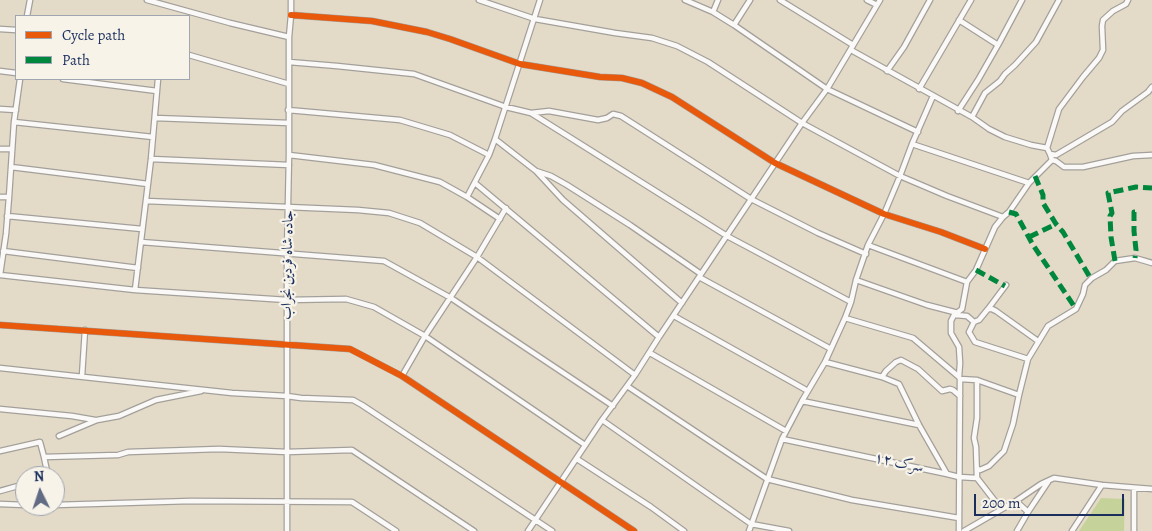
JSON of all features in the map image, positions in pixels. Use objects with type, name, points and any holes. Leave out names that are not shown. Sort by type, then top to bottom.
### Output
[{"type":"street","points":[[27,15],[30,0]]},
{"type":"street","points":[[147,0],[289,37]]},
{"type":"street","name":"جاده شاه فردین نجراب","points":[[287,531],[288,110],[291,0]]},
{"type":"street","points":[[479,0],[535,19],[652,38],[677,46],[708,62],[802,123],[900,176],[1003,217]]},
{"type":"street","points":[[467,197],[495,140],[540,0]]},
{"type":"street","points":[[685,0],[713,12],[734,25],[827,88],[918,132]]},
{"type":"street","points":[[713,12],[718,0]]},
{"type":"street","points":[[734,25],[750,0]]},
{"type":"street","points":[[780,0],[853,45]]},
{"type":"street","points":[[867,0],[877,5]]},
{"type":"street","points":[[528,531],[602,420],[650,353],[700,275],[827,88],[880,0]]},
{"type":"street","points":[[887,70],[904,47],[930,0]]},
{"type":"street","points":[[920,89],[970,0]]},
{"type":"street","points":[[958,110],[978,80],[1022,0]]},
{"type":"street","points":[[972,117],[985,94],[1000,81],[1036,42],[1058,0]]},
{"type":"street","points":[[1052,160],[1047,148],[1059,109],[1099,58],[1103,50],[1103,20],[1113,11],[1126,4],[1128,0]]},
{"type":"street","points":[[292,15],[372,21],[427,32],[520,64],[600,77],[622,78],[642,83],[672,97],[775,163],[884,214],[941,232],[985,249]]},
{"type":"street","points":[[959,20],[998,45]]},
{"type":"street","points":[[0,29],[15,30]]},
{"type":"street","points":[[850,50],[1005,137],[1047,148]]},
{"type":"street","points":[[190,54],[289,84]]},
{"type":"street","points":[[289,62],[414,74],[506,107],[531,113],[727,236],[851,302]]},
{"type":"street","points":[[0,71],[15,73]]},
{"type":"street","points":[[20,80],[14,122],[8,216],[3,234],[0,275],[135,290],[287,300],[346,300],[374,307],[425,336],[585,445]]},
{"type":"street","points":[[71,80],[157,91]]},
{"type":"street","points":[[135,290],[151,159],[158,80]]},
{"type":"street","points":[[1050,154],[1056,155],[1112,122],[1122,111],[1152,87]]},
{"type":"street","points":[[749,531],[782,439],[825,362],[845,318],[868,245],[884,214],[932,96]]},
{"type":"street","points":[[0,109],[16,110]]},
{"type":"street","points":[[288,110],[400,120],[450,135],[489,155]]},
{"type":"street","points":[[531,113],[549,111],[598,120],[613,114],[621,116],[751,199],[818,233],[866,254]]},
{"type":"street","points":[[155,118],[289,123]]},
{"type":"street","points":[[14,122],[153,137]]},
{"type":"street","points":[[495,140],[536,171],[563,200],[682,303]]},
{"type":"street","points":[[912,144],[1028,183]]},
{"type":"street","points":[[0,149],[12,148]]},
{"type":"street","points":[[289,155],[374,164],[440,182],[500,219]]},
{"type":"street","points":[[1052,160],[1064,166],[1083,167],[1133,156],[1152,155]]},
{"type":"street","points":[[151,159],[288,165]]},
{"type":"street","points":[[959,531],[960,363],[959,347],[951,333],[951,320],[962,309],[967,282],[976,270],[995,227],[1010,212],[1028,183],[1052,160]]},
{"type":"street","points":[[11,167],[148,184]]},
{"type":"street","points":[[536,171],[551,176],[575,190],[630,225],[700,275],[831,349]]},
{"type":"street","points":[[475,183],[659,337]]},
{"type":"street","points":[[0,197],[9,197]]},
{"type":"street","points":[[146,200],[358,210],[389,213],[420,224],[477,257],[635,375]]},
{"type":"street","points":[[402,376],[506,208]]},
{"type":"street","points":[[8,216],[142,229]]},
{"type":"street","points":[[141,242],[384,260],[451,298],[613,406]]},
{"type":"street","points":[[868,245],[967,282]]},
{"type":"street","points":[[3,251],[138,268]]},
{"type":"street","points":[[977,470],[989,466],[1004,451],[1028,359],[1048,326],[1076,309],[1085,285],[1115,261],[1135,258],[1152,263]]},
{"type":"street","points":[[856,280],[927,305],[967,316],[974,322]]},
{"type":"street","points":[[1006,284],[979,320],[974,322],[969,332],[975,342],[1028,359]]},
{"type":"street","points":[[988,309],[992,308],[1038,342]]},
{"type":"street","points":[[674,316],[808,391]]},
{"type":"street","points":[[845,318],[913,338],[959,378],[977,380],[1019,395]]},
{"type":"street","points":[[0,325],[350,348],[402,376],[634,531]]},
{"type":"street","points":[[82,376],[85,330]]},
{"type":"street","points":[[650,353],[786,431]]},
{"type":"street","points":[[882,378],[886,371],[901,360],[918,370],[942,391],[947,389],[953,390],[960,396]]},
{"type":"street","points":[[825,362],[900,384],[919,425],[947,474]]},
{"type":"street","points":[[0,368],[232,394],[353,400],[552,531]]},
{"type":"street","points":[[977,380],[974,438],[978,462],[977,478],[1001,509]]},
{"type":"street","points":[[627,386],[767,479],[852,500],[959,518]]},
{"type":"street","points":[[59,436],[97,420],[119,416],[156,400],[207,390]]},
{"type":"street","points":[[802,401],[919,425]]},
{"type":"street","points":[[0,409],[97,420]]},
{"type":"street","points":[[602,420],[750,524],[789,531]]},
{"type":"street","name":"سرک ۱۲","points":[[782,439],[959,477],[977,478]]},
{"type":"street","points":[[0,451],[40,442],[46,466]]},
{"type":"street","points":[[44,457],[219,449],[287,452],[352,450],[474,531]]},
{"type":"street","points":[[577,459],[684,531]]},
{"type":"street","points":[[964,531],[1054,478],[1102,485],[1152,489]]},
{"type":"street","points":[[1017,531],[1049,480]]},
{"type":"street","points":[[1072,531],[1102,485]]},
{"type":"street","points":[[0,491],[15,487]]},
{"type":"street","points":[[1134,488],[1134,531]]},
{"type":"street","points":[[65,505],[191,501],[352,502],[396,531]]},
{"type":"street","points":[[1016,501],[1028,512]]},
{"type":"street","points":[[0,504],[15,505]]},
{"type":"green space","points":[[1101,498],[1125,499],[1124,531],[1079,531]]},
{"type":"marked path","points":[[1035,176],[1043,195],[1043,203],[1091,279]]},
{"type":"marked path","points":[[1115,261],[1111,237],[1110,216],[1112,213],[1108,193],[1136,187],[1152,188]]},
{"type":"marked path","points":[[1009,212],[1016,214],[1033,245],[1076,309]]},
{"type":"marked path","points":[[1135,212],[1135,258]]},
{"type":"marked path","points":[[1029,237],[1056,224]]},
{"type":"marked path","points":[[976,270],[1005,286]]},
{"type":"cycle path","points":[[291,15],[372,21],[427,32],[520,64],[600,77],[622,78],[642,83],[672,97],[775,163],[884,214],[941,232],[985,249]]},
{"type":"cycle path","points":[[0,325],[350,349],[402,376],[634,531]]}]
